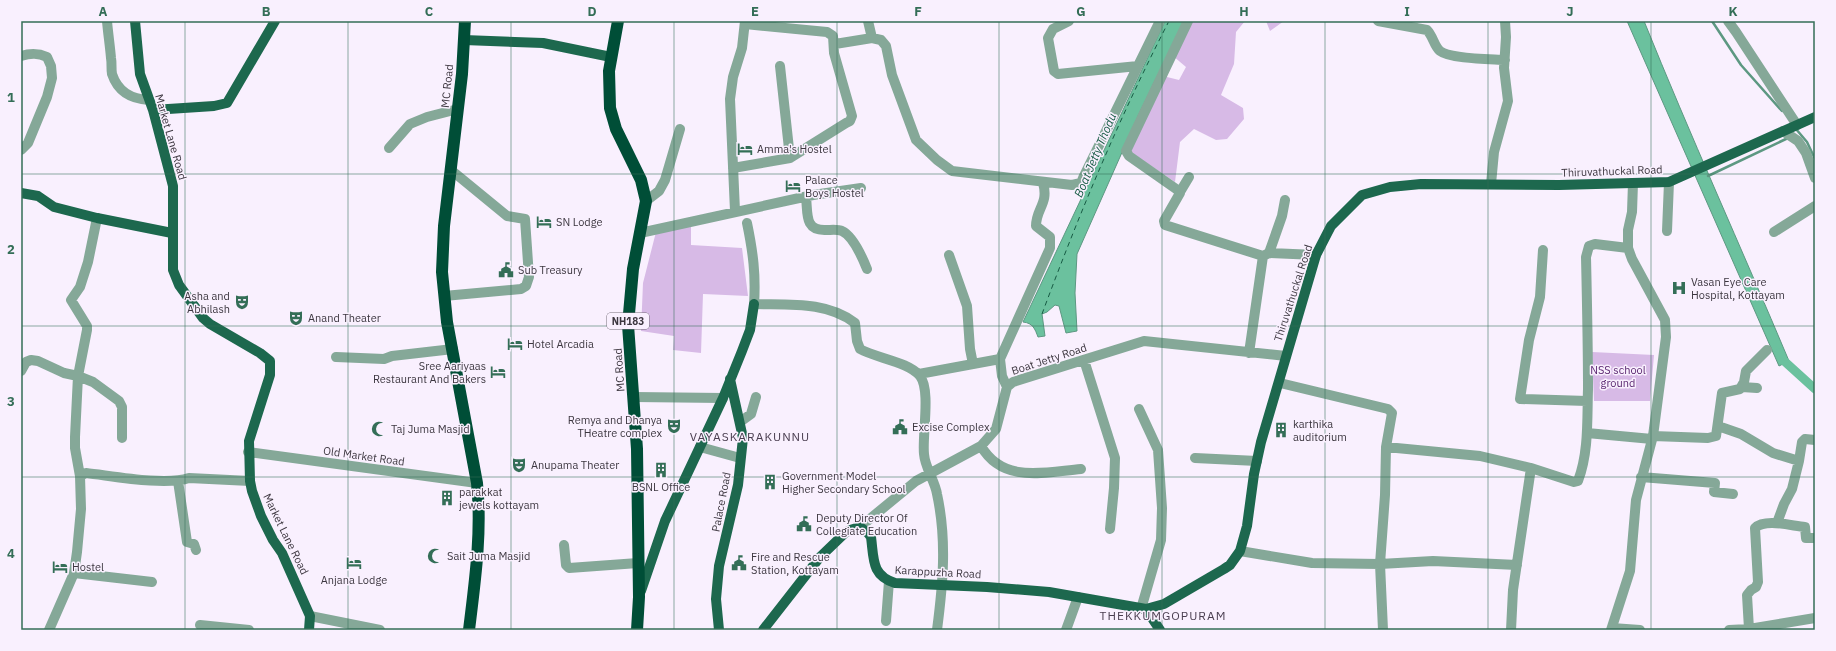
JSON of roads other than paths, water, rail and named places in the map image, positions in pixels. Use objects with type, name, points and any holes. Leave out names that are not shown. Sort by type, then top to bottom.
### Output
[{"type":"highway","name":"MC Road","points":[[465,21],[458,109],[444,226],[442,265],[444,296],[477,483],[479,521],[476,573],[469,630]]},
{"type":"highway","name":"MC Road","points":[[618,21],[609,71],[609,91],[612,118],[641,180],[646,200],[633,269],[628,325],[637,449],[639,597],[637,630]]},
{"type":"main road","name":"Market Lane Road","points":[[135,21],[140,74],[153,110],[173,186],[173,270],[179,285],[203,318],[210,324],[260,353],[270,362],[270,375],[251,432],[248,452],[250,481],[252,491],[262,516],[282,553],[310,616],[309,630]]},
{"type":"main road","points":[[153,110],[214,106],[227,103],[275,21]]},
{"type":"main road","points":[[464,40],[542,44],[611,57]]},
{"type":"main road","points":[[1783,132],[1815,117]]},
{"type":"main road","name":"Thiruvathuckal Road","points":[[1144,609],[1164,604],[1208,580],[1230,565],[1240,551],[1250,512],[1257,461],[1265,427],[1280,383],[1286,356],[1316,255],[1328,232],[1340,215],[1362,195],[1368,192],[1390,187],[1421,184],[1633,184],[1669,182],[1783,132]]},
{"type":"main road","points":[[21,193],[38,196],[54,207],[97,218],[172,232]]},
{"type":"main road","points":[[639,597],[665,521],[723,398],[750,330],[754,304]]},
{"type":"main road","name":"Palace Road","points":[[719,630],[716,599],[719,566],[738,485],[743,438],[730,379]]},
{"type":"main road","points":[[762,630],[820,557],[845,533],[860,527]]},
{"type":"main road","name":"Karappuzha Road","points":[[860,527],[871,537],[877,572],[889,581],[900,584],[1011,588],[1078,597],[1144,609]]},
{"type":"main road","points":[[1144,609],[1160,630]]},
{"type":"street","points":[[106,21],[112,60],[112,73],[118,85],[128,96],[149,100]]},
{"type":"street","points":[[868,21],[872,38]]},
{"type":"street","points":[[1069,21],[1053,30],[1048,38],[1054,71],[1058,74],[1138,66]]},
{"type":"street","points":[[835,44],[872,38],[881,40],[886,46],[892,75],[916,140],[937,160],[952,171],[1043,183],[1072,185],[1080,183],[1160,21]]},
{"type":"street","points":[[1180,192],[1129,156],[1126,151],[1128,144],[1188,21]]},
{"type":"street","points":[[1378,21],[1427,30],[1431,34],[1440,51],[1445,54],[1505,60]]},
{"type":"street","points":[[1491,184],[1494,152],[1508,101],[1504,68],[1505,21]]},
{"type":"street","points":[[1728,21],[1795,126]]},
{"type":"street","points":[[733,168],[790,158],[846,124],[850,120],[852,116],[834,53],[835,44],[833,36],[827,32],[745,23],[742,48],[733,76],[730,99],[733,168],[735,211]]},
{"type":"street","points":[[21,56],[30,53],[40,53],[47,57],[51,66],[52,78],[47,97],[28,143],[21,150]]},
{"type":"street","points":[[780,66],[790,158]]},
{"type":"street","points":[[389,148],[410,124],[427,117],[458,109]]},
{"type":"street","points":[[646,200],[659,191],[665,180],[680,128]]},
{"type":"street","points":[[1783,132],[1798,141],[1806,153],[1815,178]]},
{"type":"street","points":[[444,296],[521,289],[526,286],[529,277],[525,219],[507,216],[451,170]]},
{"type":"street","points":[[1189,177],[1164,221],[1165,225],[1266,255],[1316,255]]},
{"type":"street","points":[[1667,231],[1669,182]]},
{"type":"street","points":[[1007,386],[1002,376],[1000,359],[1050,248],[1050,237],[1036,226],[1036,219],[1045,201],[1046,193],[1043,183]]},
{"type":"street","points":[[1633,184],[1632,212],[1628,230],[1628,248],[1632,259],[1665,320],[1666,337],[1653,437],[1636,500],[1630,571],[1612,629],[1640,630]]},
{"type":"street","points":[[640,233],[735,211],[861,188]]},
{"type":"street","points":[[806,197],[808,221],[811,226],[819,230],[841,230],[846,234],[861,255],[867,269]]},
{"type":"street","points":[[1248,353],[1266,255],[1282,216],[1285,200]]},
{"type":"street","points":[[1774,232],[1815,206]]},
{"type":"street","points":[[49,630],[74,573],[81,509],[80,476],[75,448],[78,376],[87,326],[71,300],[80,287],[88,262],[97,218]]},
{"type":"street","points":[[747,223],[756,278],[754,304],[806,306],[829,310],[847,317],[855,323],[860,349],[918,374],[924,385],[924,455],[937,493],[944,538],[943,586],[937,630]]},
{"type":"street","points":[[1386,447],[1480,456],[1532,468],[1574,482],[1578,481],[1581,472],[1587,434],[1588,328],[1586,257],[1589,246],[1595,244],[1628,248]]},
{"type":"street","points":[[1543,250],[1540,297],[1529,340],[1520,399],[1587,401]]},
{"type":"street","points":[[949,255],[967,306],[970,349],[973,364]]},
{"type":"street","name":"Boat Jetty Road","points":[[860,527],[916,481],[981,446],[996,429],[1007,386],[1013,382],[1144,341],[1286,356]]},
{"type":"street","points":[[336,357],[384,359],[392,356],[453,348]]},
{"type":"street","points":[[1587,434],[1712,438],[1716,436],[1722,392],[1738,390],[1742,386],[1746,371],[1767,350]]},
{"type":"street","points":[[918,374],[1000,359]]},
{"type":"street","points":[[21,371],[26,362],[31,360],[38,361],[64,373],[78,376],[93,382],[119,401],[122,407],[122,438]]},
{"type":"street","points":[[1084,360],[1114,458],[1114,488],[1110,529]]},
{"type":"street","points":[[1280,383],[1388,410],[1392,413],[1386,447],[1385,495],[1380,564],[1383,630]]},
{"type":"street","points":[[1742,386],[1757,388]]},
{"type":"street","points":[[634,397],[723,398]]},
{"type":"street","points":[[740,422],[751,414],[756,397]]},
{"type":"street","points":[[1139,409],[1158,450],[1162,508],[1161,540],[1144,609]]},
{"type":"street","points":[[1718,426],[1741,434],[1772,454],[1798,461]]},
{"type":"street","points":[[1777,523],[1784,504],[1792,489],[1802,442],[1805,439],[1815,440]]},
{"type":"street","points":[[981,446],[988,458],[1014,472],[1026,474],[1081,469]]},
{"type":"street","points":[[700,447],[740,458]]},
{"type":"street","name":"Old Market Road","points":[[248,452],[477,483]]},
{"type":"street","points":[[1195,458],[1257,461]]},
{"type":"street","points":[[1511,630],[1513,590],[1532,468]]},
{"type":"street","points":[[80,476],[86,473],[166,482],[189,478],[250,481]]},
{"type":"street","points":[[1641,477],[1715,483],[1714,492],[1733,494]]},
{"type":"street","points":[[178,481],[188,542],[194,544],[196,550]]},
{"type":"street","points":[[1749,629],[1747,595],[1756,587],[1758,582],[1755,528],[1758,525],[1777,523],[1805,527],[1806,538],[1815,538]]},
{"type":"street","points":[[564,545],[566,566],[569,568],[638,563]]},
{"type":"street","points":[[1240,551],[1312,563],[1380,564],[1433,561],[1517,565]]},
{"type":"street","points":[[74,573],[152,582]]},
{"type":"street","points":[[886,621],[889,581]]},
{"type":"street","points":[[1066,630],[1078,597]]},
{"type":"street","points":[[310,616],[380,630]]},
{"type":"street","points":[[1729,630],[1749,629],[1815,618]]},
{"type":"street","points":[[200,625],[249,630]]},
{"type":"waterway","points":[[1712,21],[1741,65],[1782,111]]},
{"type":"waterway","points":[[1796,129],[1807,142],[1815,159]]},
{"type":"waterway","points":[[1708,176],[1788,138]]},
{"type":"waterway","points":[[1780,353],[1783,360],[1815,389]]},
{"type":"place","name":"Amma's Hostel","points":[[745,149]]},
{"type":"place","name":"Palace Boys Hostel","points":[[793,186]]},
{"type":"place","name":"SN Lodge","points":[[544,222]]},
{"type":"place","name":"Sub Treasury","points":[[506,270]]},
{"type":"place","name":"Vasan Eye Care Hospital, Kottayam","points":[[1679,288]]},
{"type":"place","name":"Asha and Abhilash","points":[[242,302]]},
{"type":"place","name":"Anand Theater","points":[[296,318]]},
{"type":"place","name":"Hotel Arcadia","points":[[515,344]]},
{"type":"place","name":"Sree Aariyaas Restaurant And Bakers","points":[[498,372]]},
{"type":"place","name":"Remya and Dhanya THeatre complex","points":[[674,426]]},
{"type":"place","name":"Excise Complex","points":[[900,427]]},
{"type":"place","name":"Taj Juma Masjid","points":[[379,429]]},
{"type":"place","name":"karthika auditorium","points":[[1281,430]]},
{"type":"place","name":"Anupama Theater","points":[[519,465]]},
{"type":"place","name":"BSNL Office","points":[[661,470]]},
{"type":"place","name":"Government Model Higher Secondary School","points":[[770,482]]},
{"type":"place","name":"parakkat jewels kottayam","points":[[447,498]]},
{"type":"place","name":"Deputy Director Of Collegiate Education","points":[[804,524]]},
{"type":"place","name":"Sait Juma Masjid","points":[[435,556]]},
{"type":"place","name":"Anjana Lodge","points":[[354,563]]},
{"type":"place","name":"Fire and Rescue Station, Kottayam","points":[[739,563]]},
{"type":"place","name":"Hostel","points":[[60,567]]},
{"type":"district","name":"VAYASKARAKUNNU","points":[[750,436]]},
{"type":"district","name":"THEKKUMGOPURAM","points":[[1163,615]]},
{"type":"water label","name":"Boat Jetty Thodu","points":[[1095,155]]},
{"type":"park label","name":"NSS school ground","points":[[1618,376]]}]
